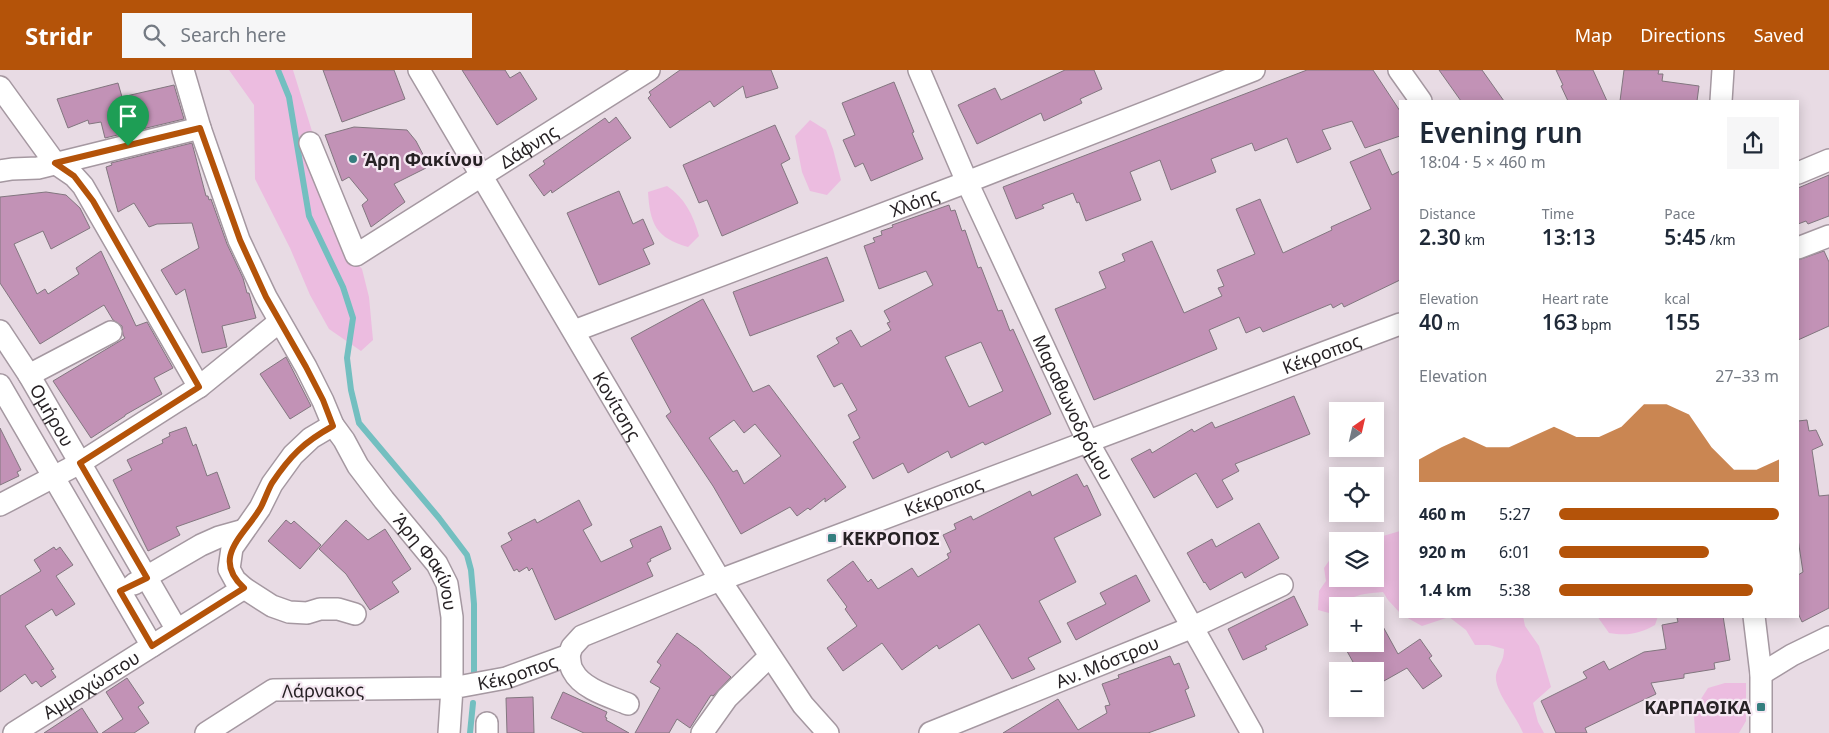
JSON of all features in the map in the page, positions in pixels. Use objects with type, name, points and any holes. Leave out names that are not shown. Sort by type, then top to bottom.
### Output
[{"type":"street","name":"Άρη Φακίνου","points":[[183,70],[200,128],[240,240],[266,297],[306,367],[323,400],[333,426],[344,440],[363,473],[437,564],[447,584],[452,617],[452,688]]},
{"type":"street","name":"Κονίτσης","points":[[419,70],[720,580],[803,705],[828,733]]},
{"type":"street","name":"Δάφνης","points":[[310,143],[356,254],[649,70]]},
{"type":"street","name":"Μαραθωνοδρόμου","points":[[919,70],[967,182],[1088,442],[1252,733]]},
{"type":"street","name":"Χλόης","points":[[574,331],[967,182],[1254,70]]},
{"type":"street","points":[[1399,70],[1421,100]]},
{"type":"street","points":[[1721,100],[1723,70]]},
{"type":"street","points":[[0,87],[55,163],[74,176],[93,201],[199,387]]},
{"type":"street","points":[[0,172],[12,169],[38,168],[200,128]]},
{"type":"street","points":[[1799,173],[1829,160]]},
{"type":"street","points":[[1799,248],[1829,236]]},
{"type":"street","points":[[0,505],[80,463],[199,387],[279,322]]},
{"type":"street","name":"Κέκροπος","points":[[452,688],[506,678],[569,655],[572,647],[582,636],[720,580],[1399,324]]},
{"type":"street","name":"Ομήρου","points":[[0,331],[26,370],[177,630]]},
{"type":"street","points":[[0,381],[111,332]]},
{"type":"street","points":[[0,385],[152,646]]},
{"type":"street","points":[[333,426],[311,438],[293,455],[272,484],[260,508],[232,548],[229,569],[235,580],[244,588],[272,606],[289,612],[307,614],[320,609],[338,609],[355,614]]},
{"type":"street","points":[[120,591],[147,578],[201,545],[219,537],[244,530]]},
{"type":"street","name":"Αν. Μόστρου","points":[[930,733],[1193,627],[1282,585]]},
{"type":"street","name":"Αμμοχώστου","points":[[14,733],[244,588]]},
{"type":"street","points":[[1754,618],[1761,674],[1761,733]]},
{"type":"street","points":[[1761,674],[1792,655],[1829,637]]},
{"type":"street","points":[[569,655],[572,670],[579,680],[591,688],[628,704]]},
{"type":"street","points":[[702,733],[727,698],[770,656]]},
{"type":"street","points":[[450,733],[452,688]]},
{"type":"street","name":"Λάρνακος","points":[[206,733],[273,690],[452,688]]},
{"type":"shaded area","points":[[229,70],[293,70],[327,176],[343,193],[330,226],[344,248],[362,269],[369,297],[373,340],[361,351],[329,329],[310,295],[290,248],[255,179],[254,105]]},
{"type":"shaded area","points":[[810,120],[826,130],[841,180],[827,195],[810,191],[802,172],[795,136]]},
{"type":"shaded area","points":[[667,186],[679,196],[691,214],[697,228],[699,236],[688,247],[662,234],[653,221],[648,192]]},
{"type":"shaded area","points":[[1399,531],[1399,612],[1383,592],[1354,597],[1329,597],[1329,613],[1318,610],[1319,591],[1326,581],[1324,568],[1329,561],[1329,587],[1384,587],[1384,536]]},
{"type":"shaded area","points":[[1408,618],[1446,618],[1422,626]]},
{"type":"shaded area","points":[[1450,618],[1523,618],[1525,626],[1539,646],[1551,687],[1533,703],[1538,722],[1544,733],[1523,733],[1502,696],[1496,682],[1496,675],[1504,649],[1489,645],[1475,645],[1466,630]]},
{"type":"shaded area","points":[[1598,618],[1657,618],[1655,625],[1633,634],[1609,633]]},
{"type":"shaded area","points":[[1725,683],[1746,683],[1746,721],[1739,733],[1695,733],[1694,715],[1697,705],[1708,688]]},
{"type":"building","points":[[323,70],[394,70],[405,99],[342,122]]},
{"type":"building","points":[[462,70],[505,70],[510,78],[520,72],[537,99],[497,125]]},
{"type":"building","points":[[680,70],[771,70],[778,88],[746,98],[743,86],[714,107],[710,101],[670,128],[648,98],[651,95],[649,92]]},
{"type":"building","points":[[1065,70],[1094,70],[1102,89],[1080,99],[1082,103],[1044,121],[1041,113],[977,144],[958,105],[995,88],[1001,100]]},
{"type":"building","points":[[1307,70],[1373,70],[1399,109],[1399,136],[1365,148],[1352,121],[1322,130],[1331,149],[1297,163],[1287,138],[1255,151],[1252,143],[1211,159],[1216,172],[1171,190],[1160,160],[1130,172],[1141,200],[1086,221],[1079,202],[1077,203],[1073,193],[1042,205],[1044,208],[1016,219],[1003,187]]},
{"type":"building","points":[[1439,70],[1482,70],[1503,100],[1460,100]]},
{"type":"building","points":[[1556,70],[1593,70],[1607,100],[1568,100],[1561,86],[1563,85]]},
{"type":"building","points":[[1624,70],[1659,70],[1658,74],[1663,74],[1662,81],[1699,86],[1697,100],[1620,100]]},
{"type":"building","points":[[894,82],[923,159],[871,181],[863,163],[855,167],[843,140],[855,135],[842,103]]},
{"type":"building","points":[[118,83],[122,97],[174,85],[184,119],[105,138],[101,122],[89,124],[88,120],[68,128],[57,99]]},
{"type":"building","points":[[616,117],[631,138],[552,193],[551,190],[544,196],[529,175],[545,164],[543,161],[605,118],[609,123]]},
{"type":"building","points":[[775,125],[790,159],[781,164],[798,203],[722,236],[707,200],[699,203],[683,165]]},
{"type":"building","points":[[354,127],[407,130],[416,141],[428,164],[425,166],[426,168],[394,184],[405,202],[371,227],[362,205],[368,200],[349,177],[342,181],[325,135]]},
{"type":"building","points":[[192,143],[206,196],[208,196],[209,200],[211,199],[227,244],[243,278],[247,293],[249,293],[256,318],[222,326],[227,347],[202,353],[185,289],[176,295],[161,270],[199,248],[192,223],[157,224],[149,227],[134,203],[118,212],[106,167],[112,165],[111,163]]},
{"type":"building","points":[[1380,149],[1392,175],[1399,172],[1399,280],[1344,307],[1342,303],[1333,308],[1331,304],[1263,332],[1260,327],[1246,333],[1239,317],[1209,330],[1217,349],[1094,400],[1055,309],[1106,288],[1099,272],[1125,261],[1122,254],[1152,241],[1184,313],[1222,296],[1218,288],[1224,286],[1217,270],[1255,254],[1236,209],[1260,199],[1283,253],[1332,230],[1331,227],[1371,209],[1350,162]]},
{"type":"building","points":[[1829,175],[1829,216],[1808,224],[1806,221],[1799,224],[1799,188]]},
{"type":"building","points":[[619,191],[633,224],[643,219],[654,244],[643,249],[650,264],[599,285],[567,213]]},
{"type":"building","points":[[46,192],[66,195],[80,208],[90,228],[51,249],[43,231],[14,244],[37,294],[45,289],[48,294],[79,274],[76,268],[101,251],[136,326],[147,322],[173,368],[154,378],[162,394],[125,415],[91,438],[53,381],[125,338],[122,326],[113,320],[104,305],[40,344],[0,283],[0,197]]},
{"type":"building","points":[[949,205],[951,211],[955,210],[962,231],[965,230],[978,268],[981,267],[998,311],[1002,310],[1010,331],[1013,329],[1051,414],[985,445],[983,442],[951,458],[948,451],[908,473],[903,463],[873,479],[853,442],[860,438],[848,415],[857,410],[842,383],[834,387],[817,356],[839,343],[836,338],[851,330],[861,347],[891,330],[887,323],[890,322],[884,311],[933,285],[926,271],[879,289],[864,246],[875,242],[873,238],[882,235],[881,231],[893,227],[892,225]],"holes":[[[981,342],[1003,391],[969,407],[945,357]]]},
{"type":"building","points":[[1824,251],[1829,262],[1829,326],[1799,340],[1799,260]]},
{"type":"building","points":[[827,257],[844,301],[750,336],[733,292]]},
{"type":"building","points":[[703,299],[753,392],[769,385],[846,487],[825,502],[825,498],[810,510],[808,508],[797,516],[790,507],[741,534],[713,486],[666,416],[671,412],[631,338]],"holes":[[[734,420],[744,433],[755,424],[781,456],[744,484],[737,470],[733,472],[709,438]]]},
{"type":"building","points":[[286,357],[311,406],[290,419],[260,374]]},
{"type":"building","points":[[1294,396],[1310,434],[1235,464],[1239,471],[1222,480],[1233,499],[1217,508],[1196,473],[1154,498],[1131,459],[1150,449],[1152,453],[1192,429],[1194,432],[1212,422],[1215,428]]},
{"type":"building","points":[[1807,420],[1809,431],[1816,430],[1823,445],[1812,450],[1819,496],[1829,495],[1829,608],[1802,622],[1799,615],[1799,574],[1803,572],[1799,546],[1799,421]]},
{"type":"building","points":[[186,427],[193,446],[196,444],[207,476],[217,472],[230,508],[176,527],[180,535],[148,551],[113,480],[132,470],[127,460],[163,443],[162,440],[170,436],[169,433]]},
{"type":"building","points":[[0,428],[21,470],[17,472],[19,476],[0,485]]},
{"type":"building","points":[[1077,474],[1084,487],[1087,485],[1101,515],[1054,538],[1076,582],[1039,601],[1061,642],[1028,658],[1035,669],[1012,679],[979,624],[939,649],[937,645],[902,670],[882,643],[843,671],[827,648],[857,626],[845,609],[847,607],[827,580],[853,561],[868,582],[871,579],[878,589],[912,568],[918,577],[949,558],[947,554],[951,552],[943,535],[956,529],[954,524],[971,516],[973,520],[1030,491],[1032,496]]},
{"type":"building","points":[[579,500],[592,525],[583,530],[601,562],[633,547],[630,540],[661,526],[671,549],[650,559],[651,561],[647,563],[653,576],[555,620],[532,568],[529,571],[527,567],[519,572],[517,569],[514,571],[501,546],[512,540],[508,533],[535,519],[537,523]]},
{"type":"building","points":[[286,520],[291,524],[294,521],[321,545],[300,569],[268,541]]},
{"type":"building","points":[[346,520],[368,540],[385,529],[411,569],[392,582],[399,592],[370,610],[346,574],[319,549]]},
{"type":"building","points":[[1259,523],[1279,558],[1245,578],[1242,572],[1210,590],[1187,553],[1212,539],[1216,547]]},
{"type":"building","points":[[54,547],[56,550],[60,547],[73,565],[56,576],[75,604],[56,616],[52,609],[25,626],[54,669],[51,670],[56,677],[41,687],[36,681],[32,684],[25,674],[0,692],[0,596],[41,571],[34,560]]},
{"type":"building","points":[[1136,575],[1150,601],[1076,640],[1067,623],[1106,604],[1100,593]]},
{"type":"building","points":[[1294,596],[1308,625],[1265,646],[1267,649],[1243,660],[1228,629]]},
{"type":"building","points":[[1677,618],[1723,618],[1730,660],[1714,663],[1715,669],[1684,674],[1684,678],[1651,683],[1656,694],[1585,728],[1587,733],[1556,733],[1541,701],[1587,678],[1583,672],[1604,661],[1609,670],[1644,652],[1666,649],[1662,625],[1678,622]]},
{"type":"building","points":[[1384,628],[1398,654],[1420,639],[1432,656],[1429,658],[1442,676],[1423,689],[1407,668],[1384,681],[1384,662],[1353,662],[1347,652],[1384,652]]},
{"type":"building","points":[[677,633],[698,648],[731,677],[713,696],[711,695],[690,728],[677,719],[669,733],[635,733],[660,688],[650,682],[661,665],[657,662]]},
{"type":"building","points":[[1170,656],[1174,665],[1179,663],[1189,688],[1185,690],[1195,716],[1148,733],[1003,733],[1058,699],[1078,730],[1107,713],[1105,706],[1110,705],[1102,684],[1119,678],[1118,675]]},
{"type":"building","points":[[127,678],[144,703],[138,707],[149,723],[134,733],[102,733],[123,719],[106,692]]},
{"type":"building","points":[[563,692],[607,712],[606,720],[629,733],[584,733],[551,718]]},
{"type":"building","points":[[533,697],[534,733],[507,733],[506,698]]},
{"type":"building","points":[[82,708],[98,733],[44,733]]},
{"type":"waterway","points":[[278,70],[289,97],[309,216],[343,287],[353,318],[347,358],[351,390],[359,423],[439,518],[467,555],[471,570],[474,604],[474,673]]},
{"type":"waterway","points":[[470,733],[473,703]]},
{"type":"place","name":"Άρη Φακίνου","points":[[353,159]]},
{"type":"place","name":"ΚΕΚΡΟΠΟΣ","points":[[832,538]]},
{"type":"place","name":"ΚΑΡΠΑΘΙΚΑ","points":[[1761,707]]},
{"type":"route","points":[[200,128],[240,240],[266,297],[323,400],[333,426],[311,438],[293,455],[272,484],[260,508],[232,548],[229,569],[235,580],[244,588],[152,646],[120,591],[147,578],[80,463],[199,387],[93,201],[74,176],[55,163],[128,146],[200,128]]}]
